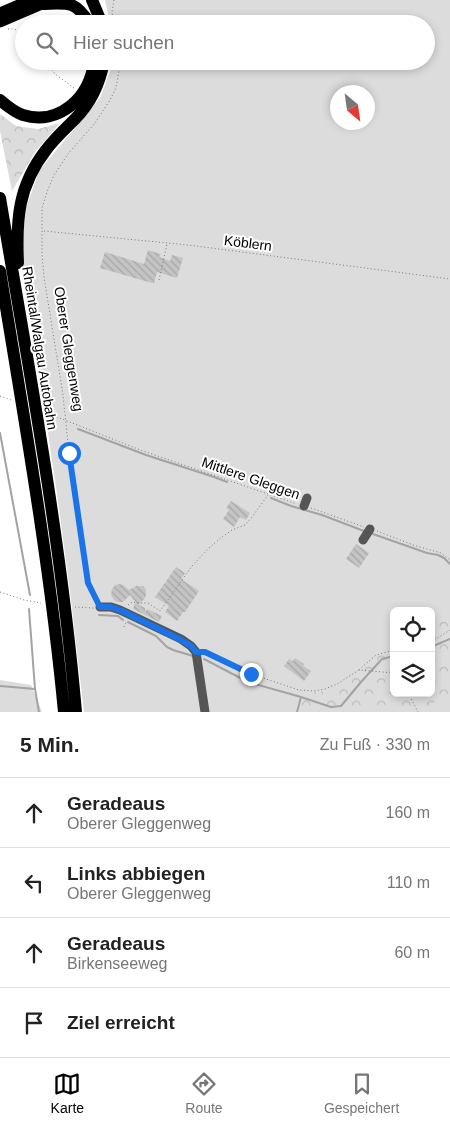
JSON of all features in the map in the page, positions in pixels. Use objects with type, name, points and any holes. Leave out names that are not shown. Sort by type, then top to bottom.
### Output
[{"type":"highway","points":[[82,0],[91,15]]},
{"type":"highway","points":[[92,0],[98,15]]},
{"type":"highway","points":[[32,1],[69,3],[77,7],[85,15]]},
{"type":"highway","points":[[0,100],[12,110],[23,115],[49,116],[62,112],[87,97],[92,70]]},
{"type":"highway","points":[[19,310],[21,292],[17,233],[21,199],[27,181],[46,149],[77,118],[87,97],[100,80],[102,70]]},
{"type":"highway","name":"Rheintal/Walgau Autobahn","points":[[0,198],[34,402],[41,415],[76,712]]},
{"type":"highway","name":"Rheintal/Walgau Autobahn","points":[[0,271],[17,399],[24,412],[50,589],[64,712]]},
{"type":"main road","points":[[100,0],[102,15]]},
{"type":"main road","points":[[0,13],[32,1]]},
{"type":"main road","points":[[2,25],[32,1]]},
{"type":"street","points":[[363,540],[370,529]]},
{"type":"street","points":[[100,607],[111,607],[120,610],[191,646],[196,652],[205,712]]},
{"type":"path","points":[[112,15],[114,0]]},
{"type":"path","points":[[2,25],[15,30]]},
{"type":"path","points":[[52,70],[60,79],[105,110]]},
{"type":"path","name":"Oberer Gleggenweg","points":[[100,607],[88,583],[69,453],[63,395],[44,277],[42,208],[54,175],[68,154],[105,110],[116,88],[118,70]]},
{"type":"path","name":"Köblern","points":[[43,231],[168,243],[450,279]]},
{"type":"path","points":[[159,280],[168,243]]},
{"type":"path","points":[[0,396],[17,399]]},
{"type":"path","name":"Mittlere Gleggen","points":[[41,415],[66,420],[143,451],[268,494],[305,502],[370,529],[441,553],[450,560]]},
{"type":"path","points":[[120,610],[132,602],[148,603],[160,611],[192,566],[222,537],[232,530],[245,525],[268,494]]},
{"type":"path","points":[[0,592],[24,600],[44,603]]},
{"type":"path","points":[[72,607],[100,607]]},
{"type":"path","points":[[435,638],[450,630]]},
{"type":"path","points":[[196,652],[205,652],[251,674],[300,690],[314,691],[337,684],[359,670],[376,655],[390,651]]},
{"type":"path","points":[[359,670],[390,673]]},
{"type":"path","points":[[410,697],[418,712]]},
{"type":"green space","points":[[105,0],[450,0],[450,712],[84,712],[57,494],[22,255],[25,211],[39,171],[100,98],[111,70],[435,70],[435,15],[108,15]]},
{"type":"green space","points":[[0,114],[16,126],[38,129],[60,123],[35,152],[12,191],[0,131]]},
{"type":"green space","points":[[450,614],[450,698],[433,703],[431,712],[301,712],[300,691],[325,691],[359,670],[390,643],[390,697],[435,697],[435,619]]},
{"type":"green space","points":[[0,680],[31,685],[42,712],[0,712]]},
{"type":"building","points":[[148,250],[161,254],[159,257],[170,261],[172,255],[183,258],[177,278],[157,272],[154,283],[152,283],[100,268],[105,252],[144,264]]},
{"type":"building","points":[[231,501],[250,513],[246,520],[240,517],[234,527],[223,519],[229,510],[226,508]]},
{"type":"building","points":[[356,544],[369,553],[359,568],[346,559]]},
{"type":"building","points":[[176,567],[185,573],[181,579],[199,591],[177,621],[165,612],[169,606],[155,597]]},
{"type":"building","points":[[121,584],[129,590],[136,586],[143,586],[146,590],[145,598],[138,605],[130,595],[123,602],[117,602],[111,595],[112,589],[115,585]]},
{"type":"building","points":[[135,603],[145,608],[145,612],[147,609],[162,616],[159,622],[133,609]]},
{"type":"building","points":[[295,658],[311,671],[304,681],[284,666],[289,659],[293,661]]},
{"type":"waterway","points":[[78,429],[146,455],[227,482]]},
{"type":"waterway","points":[[0,433],[30,595]]},
{"type":"waterway","points":[[271,498],[364,531]]},
{"type":"waterway","points":[[373,534],[438,555],[450,564]]},
{"type":"waterway","points":[[29,609],[35,689],[39,712]]},
{"type":"waterway","points":[[99,615],[118,616],[123,620]]},
{"type":"waterway","points":[[128,622],[156,636],[167,647],[193,656]]},
{"type":"waterway","points":[[435,645],[450,639]]},
{"type":"waterway","points":[[297,712],[301,697],[331,707],[341,706],[382,659],[390,657]]},
{"type":"waterway","points":[[204,659],[248,682],[301,697]]},
{"type":"waterway","points":[[0,686],[35,689]]},
{"type":"route","points":[[69,453],[88,583],[100,607],[111,607],[120,610],[181,640],[191,646],[196,652],[205,652],[251,674]]}]
